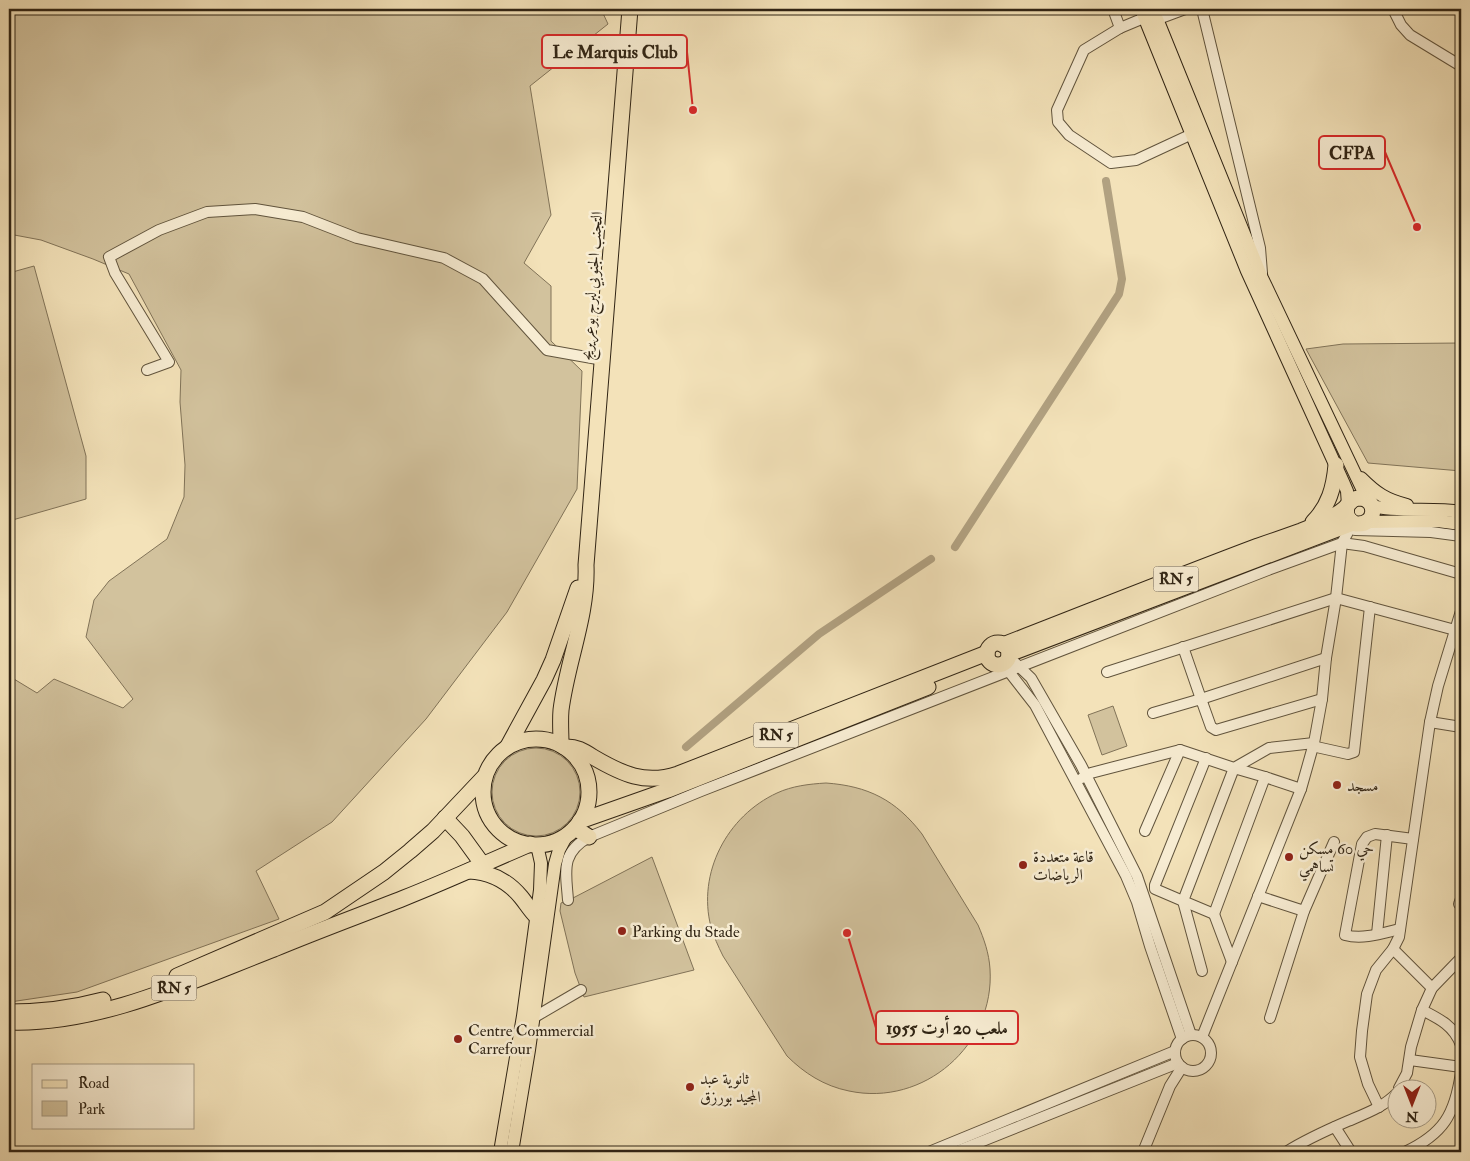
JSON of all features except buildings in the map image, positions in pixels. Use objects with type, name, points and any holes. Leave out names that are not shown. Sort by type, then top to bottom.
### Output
[{"type":"highway","name":"التجنب الجنوبي لبرج بوعريريج","points":[[563,746],[561,712],[585,593],[630,9]]},
{"type":"highway","points":[[1303,530],[1319,516],[1329,500],[1336,465]]},
{"type":"highway","points":[[1353,499],[1365,499],[1370,503],[1372,514],[1356,525],[1346,515],[1347,506],[1353,499]]},
{"type":"highway","name":"RN 5","points":[[563,746],[579,749],[616,770],[636,777],[653,779],[669,777],[1004,659],[1259,546],[1303,530],[1336,514],[1347,506]]},
{"type":"highway","name":"RN 5","points":[[574,828],[876,708],[1356,525]]},
{"type":"highway","name":"التجنب الجنوبي لبرج بوعريريج","points":[[508,746],[553,660],[586,566]]},
{"type":"highway","points":[[531,738],[546,739],[563,746],[579,760],[585,771],[588,784],[588,803],[574,828],[552,842],[533,845],[518,842],[497,829],[490,819],[483,802],[482,789],[484,777],[494,758],[515,742],[531,738]]},
{"type":"highway","name":"RN 5","points":[[9,1022],[52,1021],[135,1002],[184,984],[329,918],[433,831],[484,777]]},
{"type":"highway","points":[[445,818],[469,845],[483,865]]},
{"type":"highway","points":[[574,828],[589,838]]},
{"type":"highway","name":"RN 5","points":[[9,1012],[27,1012],[94,1003],[129,994],[329,918],[405,898],[533,845]]},
{"type":"highway","points":[[467,871],[481,872],[502,880],[514,889],[536,916]]},
{"type":"main road","points":[[1151,12],[1192,134],[1250,278],[1347,491],[1347,506]]},
{"type":"main road","points":[[1151,12],[1262,278],[1370,503],[1387,510],[1442,509],[1461,512]]},
{"type":"main road","points":[[1352,468],[1378,494],[1396,502],[1424,510]]},
{"type":"main road","name":"RN 5","points":[[1356,525],[1438,521],[1461,524]]},
{"type":"main road","points":[[500,1152],[528,1017],[555,864],[559,850],[574,828]]},
{"type":"main road","points":[[512,1152],[528,1017],[536,916],[542,876],[541,863],[533,845]]},
{"type":"street","points":[[1113,9],[1120,28]]},
{"type":"street","points":[[1185,9],[1151,12],[1084,50],[1057,110],[1058,122],[1069,135],[1111,163],[1136,160],[1192,134]]},
{"type":"street","points":[[1202,9],[1260,248],[1262,278]]},
{"type":"street","points":[[1393,9],[1401,25],[1410,35],[1460,62]]},
{"type":"street","points":[[147,370],[169,362],[115,273],[109,257],[159,230],[207,212],[255,209],[303,217],[357,238],[444,258],[483,279],[547,350],[603,360]]},
{"type":"street","points":[[1202,1037],[1301,789],[1313,745],[1322,699],[1342,543],[1356,525],[1461,536]]},
{"type":"street","points":[[568,900],[567,861],[576,846],[589,838],[1004,659],[1342,543],[1364,546],[1461,574]]},
{"type":"street","points":[[1106,672],[1336,598],[1455,630]]},
{"type":"street","points":[[1202,971],[1183,901],[1234,768],[1269,748],[1313,745],[1348,754],[1354,752],[1370,607]]},
{"type":"street","points":[[1379,1107],[1368,1084],[1360,1057],[1367,994],[1376,970],[1399,938],[1430,722],[1438,686],[1461,611]]},
{"type":"street","points":[[1183,647],[1211,727],[1216,730],[1322,699]]},
{"type":"street","points":[[1153,713],[1326,658]]},
{"type":"street","points":[[1004,659],[1031,678],[1086,776],[1137,876],[1186,1037]]},
{"type":"street","points":[[1004,659],[1035,705],[1129,883],[1186,1037]]},
{"type":"street","points":[[1430,722],[1461,727]]},
{"type":"street","points":[[1076,781],[1090,773],[1180,750],[1301,789]]},
{"type":"street","points":[[1145,832],[1180,750]]},
{"type":"street","points":[[1206,758],[1154,885],[1155,888],[1214,914]]},
{"type":"street","points":[[1232,962],[1214,914],[1265,777]]},
{"type":"street","points":[[1400,929],[1353,937],[1345,935],[1362,844],[1367,837],[1375,834],[1413,839]]},
{"type":"street","points":[[1377,934],[1387,835]]},
{"type":"street","points":[[1270,1018],[1304,911],[1334,842]]},
{"type":"street","points":[[1258,896],[1304,911]]},
{"type":"street","points":[[1392,949],[1432,988]]},
{"type":"street","points":[[1404,1078],[1422,1010],[1432,988],[1461,958]]},
{"type":"street","points":[[528,1017],[581,990]]},
{"type":"street","points":[[1422,1010],[1450,1026],[1458,1036],[1461,1045]]},
{"type":"street","points":[[1197,1035],[1202,1037],[1207,1041],[1212,1052],[1208,1063],[1199,1070],[1187,1070],[1180,1065],[1176,1057],[1175,1051],[1178,1043],[1186,1037],[1197,1035]]},
{"type":"street","points":[[929,1152],[1175,1051]]},
{"type":"street","points":[[1410,1060],[1461,1067]]},
{"type":"street","points":[[955,1152],[1180,1065]]},
{"type":"street","points":[[1143,1152],[1180,1065]]},
{"type":"street","points":[[1405,1152],[1420,1145],[1434,1135],[1442,1126],[1451,1113],[1461,1072]]},
{"type":"street","points":[[1286,1152],[1388,1102]]},
{"type":"street","points":[[1335,1127],[1351,1152]]},
{"type":"green space","points":[[9,9],[601,9],[608,24],[530,86],[551,215],[524,263],[551,286],[551,341],[582,371],[577,489],[507,612],[426,719],[332,822],[256,871],[279,919],[77,992],[10,1002],[9,676],[37,693],[54,679],[123,708],[133,699],[86,637],[94,600],[109,581],[167,539],[184,497],[185,465],[180,402],[181,370],[129,274],[41,240],[9,234]]},
{"type":"green space","points":[[34,266],[86,456],[86,499],[9,521],[9,273]]},
{"type":"green space","points":[[1461,343],[1461,471],[1368,463],[1306,349],[1343,344]]},
{"type":"green space","points":[[1113,706],[1127,746],[1102,755],[1088,715]]},
{"type":"green space","points":[[536,748],[553,752],[567,761],[576,775],[580,792],[576,809],[567,823],[553,832],[536,836],[519,832],[505,823],[496,809],[492,792],[496,775],[505,761],[519,752]]},
{"type":"green space","points":[[826,783],[868,791],[891,804],[912,822],[922,834],[978,925],[987,952],[990,969],[988,997],[981,1022],[967,1045],[950,1064],[928,1079],[903,1089],[877,1093],[849,1091],[831,1086],[807,1073],[787,1056],[723,956],[711,927],[708,887],[720,848],[730,831],[759,803],[777,793],[801,786]]},
{"type":"green space","name":"Parking du Stade","points":[[652,857],[694,970],[584,997],[575,973],[560,911],[561,903]]},
{"type":"waterway","points":[[955,547],[1119,294],[1122,279],[1106,181]]},
{"type":"waterway","points":[[686,747],[819,634],[931,559]]},
{"type":"place","name":"Le Marquis Club","points":[[693,110]]},
{"type":"place","name":"CFPA","points":[[1417,227]]},
{"type":"place","name":"مسجد","points":[[1337,785]]},
{"type":"place","name":"حي 60 مسكن تساهمي","points":[[1289,857]]},
{"type":"place","name":"قاعة متعددة الرياضات","points":[[1023,865]]},
{"type":"place","name":"Parking du Stade","points":[[622,931]]},
{"type":"place","name":"ملعب 20 أوت 1955","points":[[847,933]]},
{"type":"place","name":"Centre Commercial Carrefour","points":[[458,1039]]},
{"type":"place","name":"ثانوية عبد المجيد بورزق","points":[[690,1087]]}]
